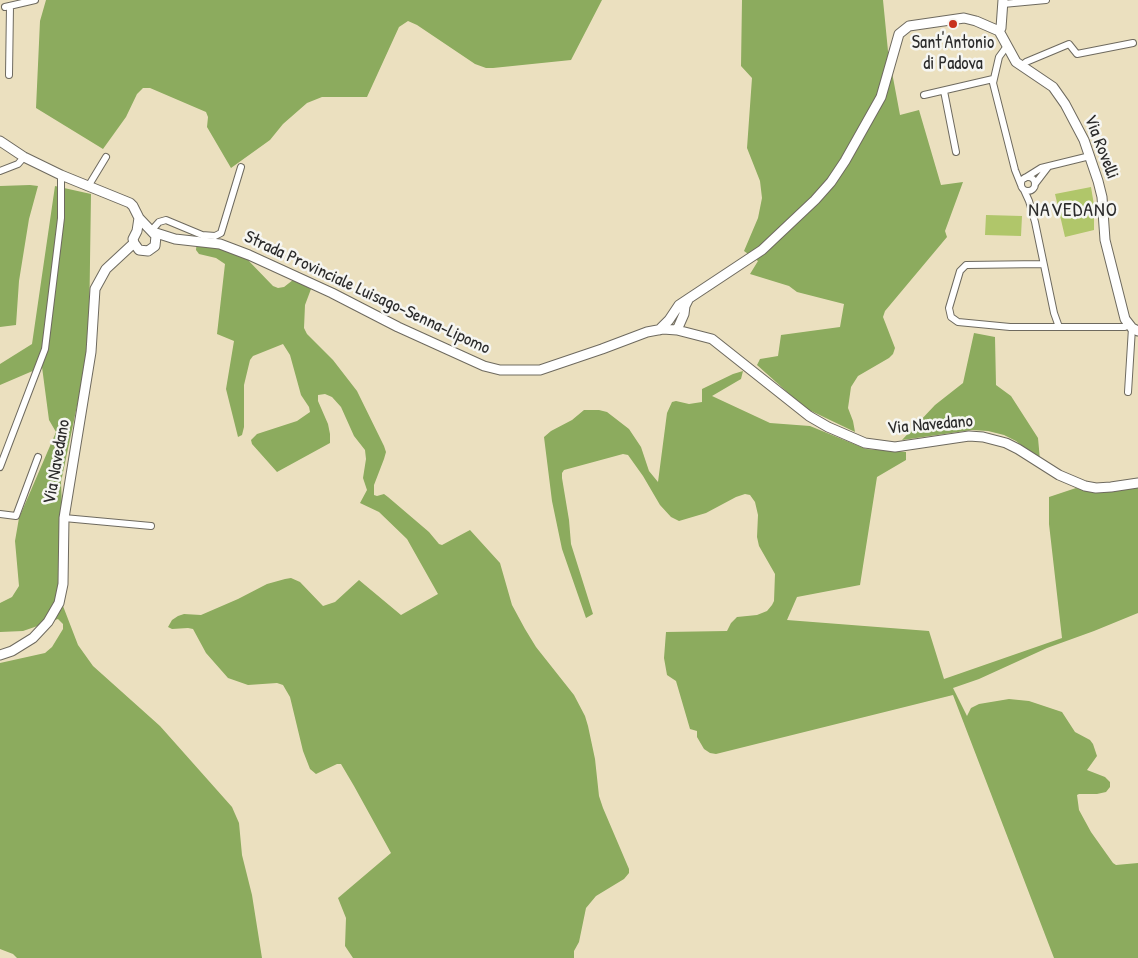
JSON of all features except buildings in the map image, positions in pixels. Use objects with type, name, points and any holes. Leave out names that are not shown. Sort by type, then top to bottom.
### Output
[{"type":"street","points":[[8,75],[7,7],[35,0]]},
{"type":"street","points":[[658,330],[679,305],[762,250],[815,200],[831,182],[846,161],[881,97],[895,44],[903,30],[909,26],[964,18],[999,31],[1001,28],[1003,2],[1046,0]]},
{"type":"street","name":"Via Rovelli","points":[[999,31],[1016,62],[1045,81],[1059,94],[1077,126],[1090,156],[1102,197],[1105,240],[1125,319],[1133,328],[1128,392]]},
{"type":"street","points":[[1021,66],[1026,62],[1069,44],[1077,54],[1132,43]]},
{"type":"street","points":[[1007,46],[999,57],[993,79],[1015,170],[1029,201],[1054,313],[1059,327]]},
{"type":"street","points":[[924,95],[993,79]]},
{"type":"street","points":[[944,91],[956,152]]},
{"type":"street","points":[[0,142],[24,157],[61,175],[130,203],[139,218],[156,236],[156,243],[148,251],[136,247],[134,235],[137,231],[139,218]]},
{"type":"street","points":[[1023,188],[1025,178],[1041,168],[1090,156]]},
{"type":"street","points":[[0,170],[18,164],[24,157]]},
{"type":"street","points":[[89,186],[106,157]]},
{"type":"street","points":[[1029,201],[1034,187],[1049,166]]},
{"type":"street","points":[[151,231],[159,222],[166,220],[202,235],[215,236],[221,233],[241,167]]},
{"type":"street","points":[[0,467],[45,349],[61,218],[61,175]]},
{"type":"street","points":[[1025,178],[1033,179],[1034,187]]},
{"type":"street","points":[[1023,188],[1034,187]]},
{"type":"street","points":[[137,231],[143,229],[151,231]]},
{"type":"street","name":"Strada Provinciale Luisago-Senna-Lipomo","points":[[151,231],[175,239],[220,244],[249,255],[332,293],[398,327],[484,366],[500,370],[540,370],[602,350],[647,332],[658,330],[677,330],[699,334]]},
{"type":"street","name":"Strada Provinciale Luisago-Senna-Lipomo","points":[[156,243],[175,239]]},
{"type":"street","name":"Via Navedano","points":[[0,655],[12,651],[34,638],[48,622],[59,603],[62,584],[64,518],[91,352],[95,289],[106,269],[136,247]]},
{"type":"street","points":[[1043,264],[971,264],[962,268],[949,308],[951,317],[958,322],[1010,327],[1133,328]]},
{"type":"street","points":[[677,330],[684,314],[685,306],[691,297]]},
{"type":"street","points":[[672,314],[677,330]]},
{"type":"street","points":[[684,314],[689,326],[699,334]]},
{"type":"street","name":"Via Navedano","points":[[699,334],[712,339],[724,347],[809,416],[852,438],[880,446],[896,447],[969,436],[983,437],[995,439],[1018,449],[1059,476],[1085,486],[1111,487],[1138,484]]},
{"type":"street","points":[[0,514],[16,516],[38,457]]},
{"type":"street","points":[[64,518],[151,526]]},
{"type":"green space","points":[[46,0],[602,0],[571,60],[486,68],[475,64],[408,21],[399,27],[367,97],[322,97],[307,103],[283,124],[270,140],[231,168],[207,127],[208,117],[206,112],[150,88],[143,88],[137,94],[126,117],[103,149],[36,108],[40,21]]},
{"type":"green space","points":[[742,0],[883,0],[888,51],[900,115],[919,110],[941,185],[963,182],[945,231],[947,237],[885,311],[883,317],[895,348],[893,354],[858,376],[851,387],[848,408],[855,432],[805,408],[757,365],[760,359],[778,356],[781,335],[840,327],[844,304],[797,292],[789,286],[750,274],[758,261],[744,251],[758,218],[762,198],[760,181],[747,148],[752,78],[741,66]]},
{"type":"green space","points":[[0,186],[38,186],[29,219],[19,281],[16,325],[0,327]]},
{"type":"green space","points":[[55,186],[91,194],[89,330],[82,382],[61,482],[64,555],[63,606],[78,645],[93,666],[160,726],[232,807],[239,823],[242,855],[252,895],[262,958],[17,958],[13,954],[0,949],[0,663],[45,653],[52,647],[63,629],[63,624],[58,619],[23,631],[0,632],[0,603],[12,597],[19,586],[15,541],[19,518],[56,432],[49,420],[42,367],[0,385],[0,364],[32,344]]},
{"type":"green space","points":[[1091,187],[1094,205],[1094,230],[1065,237],[1055,194]]},
{"type":"green space","points":[[986,215],[1022,216],[1021,236],[985,235]]},
{"type":"green space","points":[[197,239],[245,257],[273,286],[278,288],[284,287],[293,280],[311,289],[305,305],[304,328],[307,334],[333,360],[357,391],[386,452],[374,485],[374,495],[384,494],[388,497],[429,532],[439,544],[442,545],[470,530],[500,563],[512,605],[525,629],[536,647],[574,695],[588,726],[595,759],[599,796],[629,873],[624,879],[596,896],[586,908],[579,942],[574,951],[574,958],[353,958],[345,946],[346,918],[338,898],[391,853],[354,786],[341,764],[316,774],[310,769],[303,751],[290,697],[283,685],[277,683],[248,685],[228,678],[206,653],[193,629],[172,629],[168,627],[172,620],[178,616],[184,614],[201,615],[267,584],[291,578],[300,582],[323,606],[335,602],[359,580],[401,615],[438,594],[407,539],[379,512],[360,503],[367,490],[363,478],[366,459],[365,450],[354,436],[341,407],[332,397],[325,394],[318,395],[318,401],[328,424],[330,443],[277,472],[252,444],[251,440],[257,434],[297,421],[310,412],[301,395],[290,355],[283,344],[253,356],[250,360],[244,385],[244,427],[242,435],[238,437],[226,389],[234,341],[217,334],[225,264],[216,258],[199,254],[196,250]]},
{"type":"green space","points":[[974,333],[995,337],[996,385],[1011,396],[1038,438],[1040,460],[1016,441],[1004,435],[988,431],[972,430],[902,440],[935,405],[963,383]]},
{"type":"green space","points":[[743,371],[741,379],[712,396],[770,423],[810,426],[866,449],[906,452],[906,460],[877,477],[860,585],[797,597],[787,620],[929,631],[944,679],[1062,638],[1049,524],[1049,497],[1076,488],[1094,492],[1117,491],[1138,487],[1138,613],[1047,648],[979,679],[953,688],[967,716],[971,708],[979,704],[1009,699],[1029,701],[1062,712],[1075,732],[1090,740],[1093,744],[1097,756],[1087,770],[1105,777],[1110,782],[1110,787],[1106,792],[1077,795],[1079,810],[1091,832],[1113,863],[1116,865],[1138,863],[1138,958],[1054,958],[953,695],[716,754],[704,749],[697,737],[697,731],[690,729],[676,681],[667,675],[664,658],[666,632],[727,631],[737,617],[757,615],[767,611],[772,605],[774,601],[775,574],[759,546],[757,537],[758,515],[755,502],[750,495],[745,494],[736,497],[706,513],[679,521],[671,517],[660,505],[628,455],[623,454],[564,470],[562,478],[571,544],[593,614],[586,618],[562,549],[552,501],[544,437],[572,420],[584,410],[607,412],[629,429],[641,447],[649,471],[658,482],[667,413],[672,402],[689,404],[702,402],[702,389]]},
{"type":"place","name":"Sant'Antonio di Padova","points":[[953,24]]},
{"type":"district","name":"NAVEDANO","points":[[1073,211]]}]
